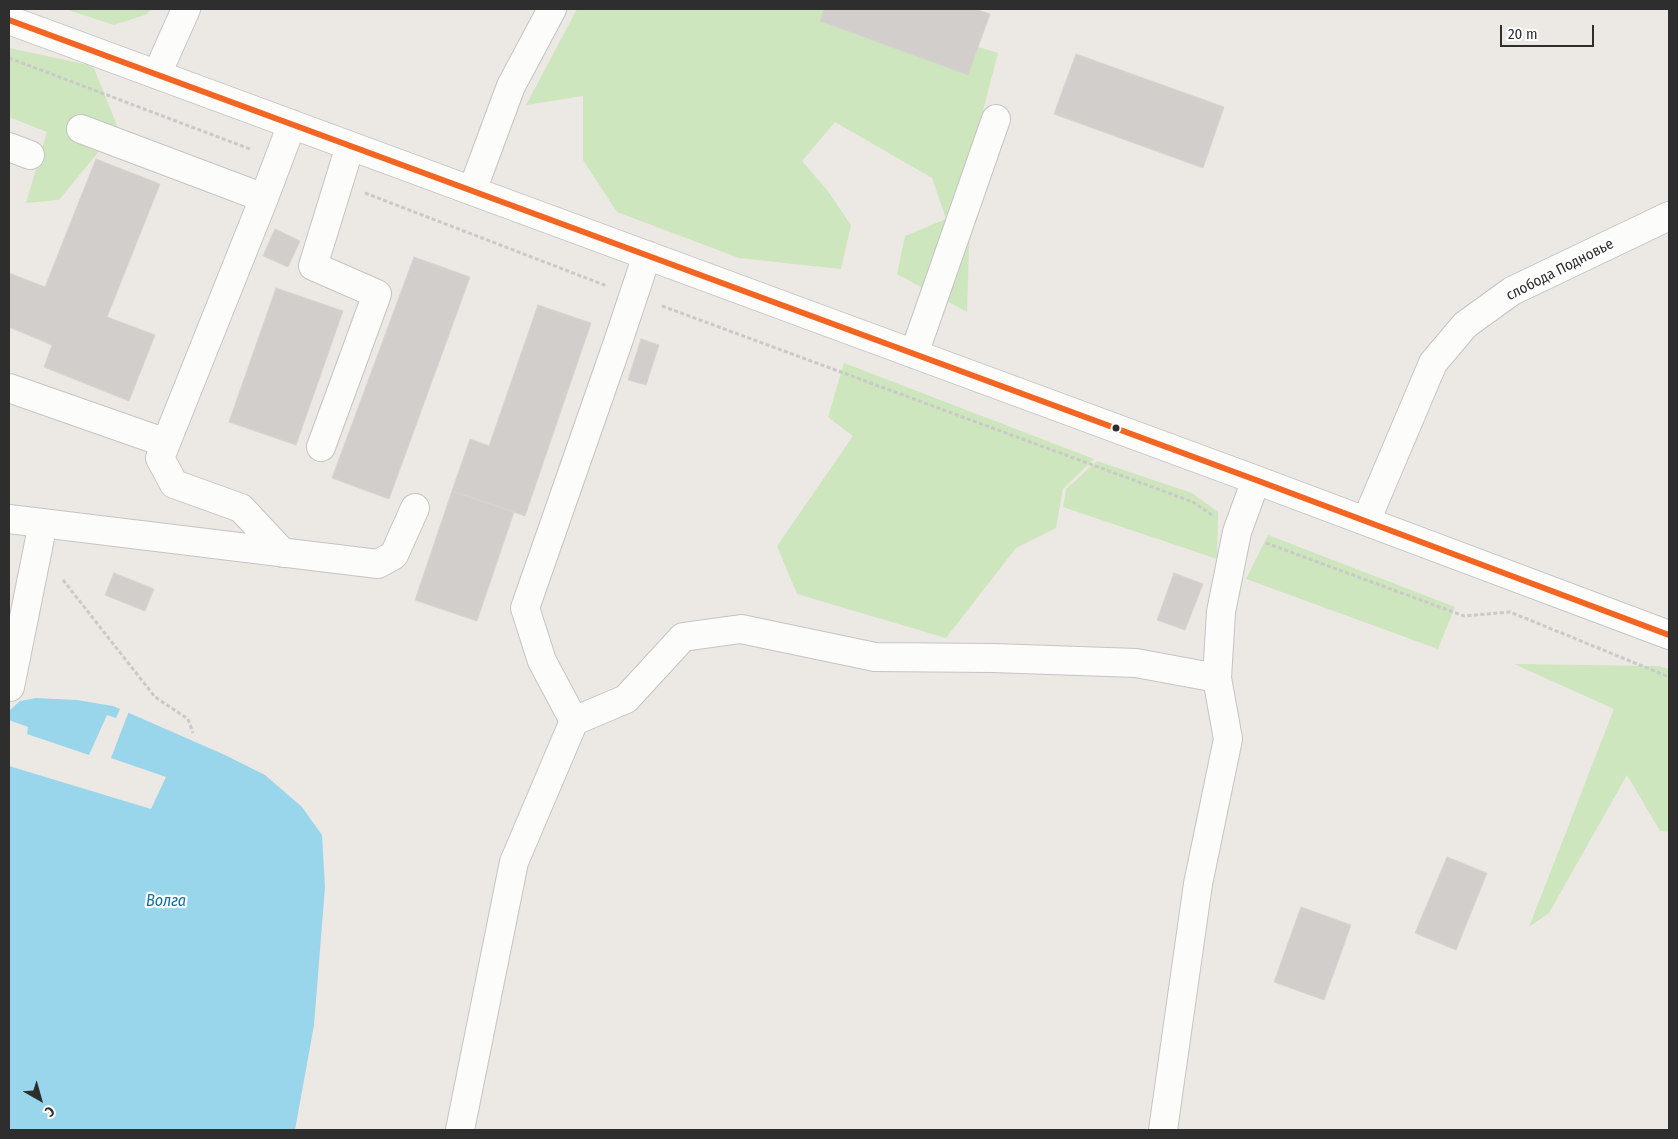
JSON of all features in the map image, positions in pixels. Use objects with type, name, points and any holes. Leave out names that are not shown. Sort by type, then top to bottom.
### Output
[{"type":"street","points":[[157,74],[186,9]]},
{"type":"street","points":[[472,190],[510,86],[552,9]]},
{"type":"street","points":[[9,20],[1256,480],[1669,635]]},
{"type":"street","points":[[914,354],[996,119]]},
{"type":"street","points":[[282,553],[241,508],[174,484],[160,458],[292,124]]},
{"type":"street","points":[[81,129],[264,198]]},
{"type":"street","points":[[321,447],[377,294],[313,266],[350,146]]},
{"type":"street","name":"слобода Подновье","points":[[1366,521],[1433,363],[1465,325],[1512,291],[1669,216]]},
{"type":"street","points":[[574,721],[542,661],[525,608],[647,255]]},
{"type":"street","points":[[9,388],[166,443]]},
{"type":"street","points":[[1163,1130],[1198,884],[1228,739],[1217,678],[1221,612],[1237,532],[1256,480]]},
{"type":"street","points":[[9,519],[378,564],[394,555],[415,508]]},
{"type":"street","points":[[10,687],[43,523]]},
{"type":"street","points":[[460,1130],[514,862],[574,721],[626,699],[683,637],[741,629],[875,658],[993,658],[1136,663],[1217,678]]},
{"type":"path","points":[[9,58],[278,160]]},
{"type":"path","points":[[339,183],[633,296],[1193,502],[1237,532],[1464,616],[1510,612],[1669,677]]},
{"type":"path","points":[[62,579],[155,697],[188,719],[192,733]]},
{"type":"green space","points":[[65,9],[152,9],[145,15],[114,25]]},
{"type":"green space","points":[[577,9],[853,9],[998,53],[972,153],[967,312],[897,274],[905,236],[946,219],[932,178],[835,122],[802,161],[827,190],[851,225],[841,269],[739,258],[617,212],[583,160],[583,96],[526,105]]},
{"type":"green space","points":[[9,48],[93,66],[118,128],[59,200],[26,203],[47,132],[9,117]]},
{"type":"green space","points":[[844,363],[1094,459],[1063,489],[1056,528],[1016,548],[946,638],[797,594],[777,546],[853,436],[828,417]]},
{"type":"green space","points":[[1097,461],[1192,493],[1218,512],[1217,559],[1063,507],[1066,489]]},
{"type":"green space","points":[[1268,535],[1455,607],[1438,649],[1246,579]]},
{"type":"green space","points":[[1514,664],[1659,666],[1669,669],[1669,832],[1660,831],[1627,775],[1549,913],[1529,927],[1614,709]]},
{"type":"water","name":"Волга","points":[[36,698],[77,700],[113,706],[225,755],[265,775],[302,807],[322,835],[325,887],[314,1025],[295,1130],[9,1130],[9,711],[20,701]]},
{"type":"pier","points":[[121,707],[129,711],[111,758],[166,777],[151,809],[9,766],[9,720],[28,727],[27,734],[89,755],[107,715],[116,718]]},
{"type":"building","points":[[824,9],[975,9],[990,14],[968,75],[820,21]]},
{"type":"building","points":[[1076,54],[1224,107],[1203,168],[1054,114]]},
{"type":"building","points":[[96,159],[160,184],[107,317],[155,335],[129,401],[44,367],[52,345],[9,327],[9,273],[45,287]]},
{"type":"building","points":[[275,229],[300,241],[288,267],[263,256]]},
{"type":"building","points":[[414,257],[470,277],[389,499],[332,478]]},
{"type":"building","points":[[276,288],[343,311],[296,445],[229,422]]},
{"type":"building","points":[[538,305],[591,323],[525,516],[452,491],[470,439],[489,446]]},
{"type":"building","points":[[641,339],[659,345],[646,385],[628,380]]},
{"type":"building","points":[[452,491],[514,512],[477,621],[415,600]]},
{"type":"building","points":[[114,573],[154,589],[145,611],[105,595]]},
{"type":"building","points":[[1174,573],[1203,584],[1185,630],[1157,620]]},
{"type":"building","points":[[1447,857],[1487,873],[1456,950],[1415,933]]},
{"type":"building","points":[[1301,907],[1351,925],[1324,1000],[1274,982]]},
{"type":"transit line","points":[[9,20],[1256,480],[1669,635]]}]
